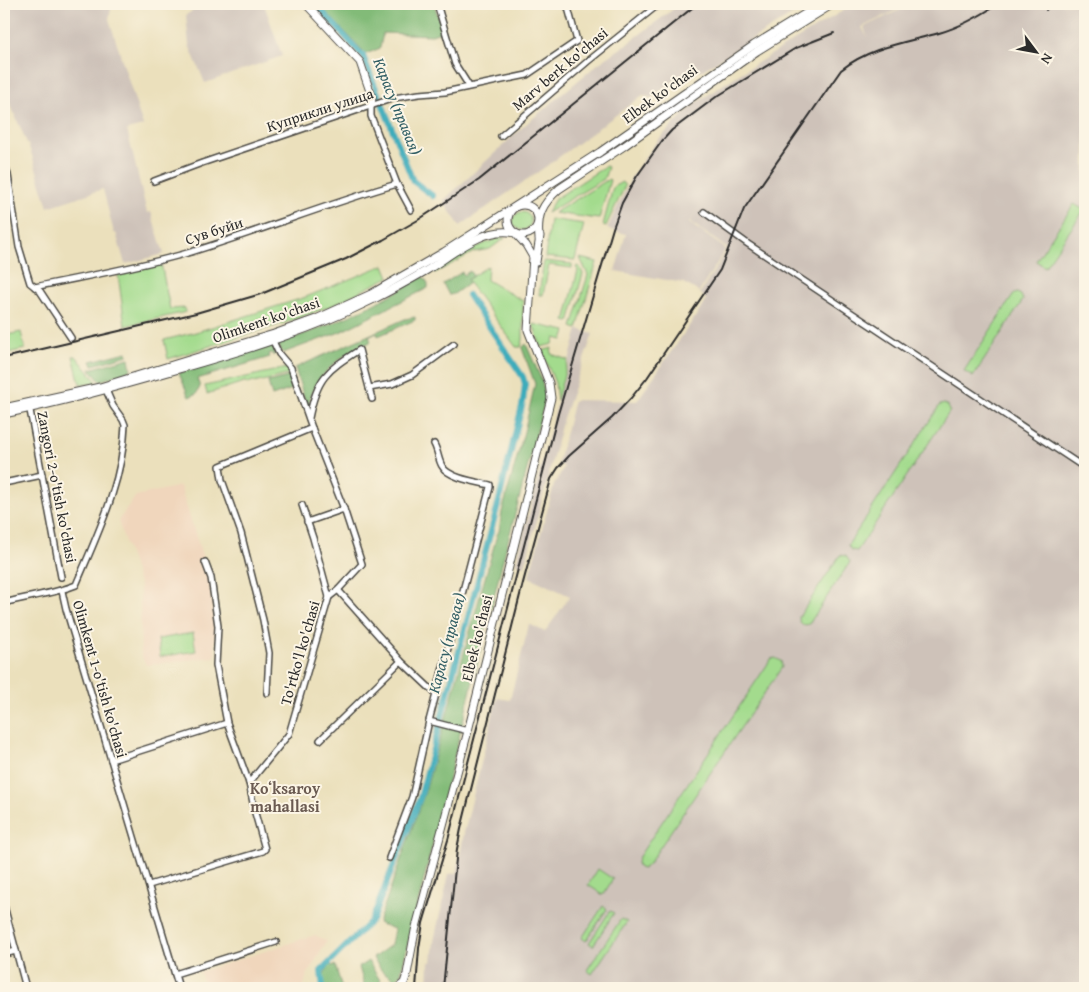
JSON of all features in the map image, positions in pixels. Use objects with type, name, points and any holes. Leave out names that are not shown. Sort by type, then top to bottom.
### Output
[{"type":"main road","points":[[306,4],[360,62],[374,104]]},
{"type":"main road","name":"Elbek ko'chasi","points":[[515,207],[623,137],[754,44],[821,4]]},
{"type":"main road","name":"Elbek ko'chasi","points":[[539,239],[538,222],[542,209],[551,197],[757,51],[834,4]]},
{"type":"main road","name":"Elbek ko'chasi","points":[[530,297],[544,214],[551,197]]},
{"type":"main road","points":[[522,204],[532,208],[537,214],[538,222],[530,234],[522,235],[515,233],[509,227],[507,220],[515,207],[522,204]]},
{"type":"main road","name":"Olimkent ko'chasi","points":[[4,414],[100,387],[274,334],[316,319],[397,280],[515,207]]},
{"type":"main road","name":"Olimkent ko'chasi","points":[[4,408],[29,406],[106,390],[273,341],[319,324],[374,299],[483,237],[503,232],[515,233]]},
{"type":"main road","name":"Elbek ko'chasi","points":[[402,987],[408,974],[415,931],[468,731],[552,398],[529,335],[528,324],[533,257],[526,245],[515,233]]},
{"type":"street","points":[[437,4],[455,64],[469,86]]},
{"type":"street","name":"Куприкли улица","points":[[154,181],[374,104],[411,95],[445,92],[527,75],[577,41],[568,4]]},
{"type":"street","name":"Marv berk ko'chasi","points":[[501,136],[587,62],[659,4]]},
{"type":"street","points":[[374,104],[371,116],[397,184],[411,210]]},
{"type":"street","points":[[4,161],[8,175],[19,247],[30,283],[40,291],[71,338]]},
{"type":"street","name":"Сув буйи","points":[[35,287],[191,252],[347,198],[397,184]]},
{"type":"street","points":[[704,212],[748,244],[1085,468]]},
{"type":"street","name":"To'rtko'l ko'chasi","points":[[249,783],[289,734],[329,597],[362,564],[344,509],[291,368],[279,354],[273,341]]},
{"type":"street","points":[[369,388],[392,384],[412,375],[454,344]]},
{"type":"street","points":[[309,418],[314,396],[325,375],[336,365],[359,350],[372,399]]},
{"type":"street","name":"Olimkent 1-o'tish ko'chasi","points":[[106,390],[125,425],[122,463],[103,521],[76,585],[62,591],[179,988]]},
{"type":"street","name":"Zangori 2-o'tish ko'chasi","points":[[29,406],[61,577]]},
{"type":"street","points":[[267,693],[269,654],[263,620],[241,533],[222,480],[220,466],[312,428]]},
{"type":"street","points":[[389,858],[412,797],[429,720],[490,487],[490,485],[452,475],[445,471],[434,444]]},
{"type":"street","points":[[4,483],[42,475]]},
{"type":"street","points":[[302,506],[329,597]]},
{"type":"street","points":[[308,522],[344,509]]},
{"type":"street","points":[[149,885],[264,850],[249,783],[227,723],[216,665],[216,616],[211,578],[205,562]]},
{"type":"street","points":[[338,590],[401,661],[436,694]]},
{"type":"street","points":[[4,603],[27,596],[62,591]]},
{"type":"street","points":[[320,740],[401,661]]},
{"type":"street","points":[[429,720],[468,731]]},
{"type":"street","points":[[111,760],[227,723]]},
{"type":"street","points":[[4,906],[26,988]]},
{"type":"street","points":[[175,974],[276,942]]},
{"type":"street","points":[[4,954],[16,951]]},
{"type":"shaded area","points":[[4,4],[112,4],[109,19],[143,126],[127,130],[147,213],[151,212],[164,254],[125,264],[116,233],[114,233],[103,189],[48,207],[31,152],[4,90]]},
{"type":"shaded area","points":[[204,4],[264,4],[282,56],[205,83],[189,45],[186,15]]},
{"type":"shaded area","points":[[680,4],[809,4],[703,70],[687,71],[651,98],[643,95],[551,163],[460,226],[443,201],[525,125],[598,64]]},
{"type":"shaded area","points":[[854,4],[909,4],[862,27],[867,37],[864,27],[912,4],[1085,4],[1085,988],[428,988],[429,962],[432,962],[434,941],[449,874],[457,873],[464,833],[497,698],[510,700],[529,624],[545,632],[570,596],[529,577],[554,485],[564,467],[558,463],[574,400],[637,401],[707,300],[700,293],[728,249],[690,222],[705,198],[689,223],[726,249],[699,292],[684,283],[615,271],[626,234],[607,229],[632,176],[657,141],[696,103],[733,78]]},
{"type":"shaded area","points":[[578,329],[593,334],[563,418],[525,566],[516,564],[562,385]]},
{"type":"shaded area","points":[[180,486],[210,580],[215,629],[215,657],[146,665],[141,655],[140,586],[118,521],[136,496]]},
{"type":"shaded area","points":[[315,935],[327,941],[307,975],[303,988],[205,988],[200,972]]},
{"type":"green space","points":[[318,4],[434,4],[443,31],[432,35],[383,33],[380,48],[366,54]]},
{"type":"green space","points":[[606,166],[608,167],[604,179],[547,213],[555,199]]},
{"type":"green space","points":[[609,179],[599,219],[554,213]]},
{"type":"green space","points":[[622,182],[625,186],[606,226],[603,225],[613,187]]},
{"type":"green space","points":[[1074,204],[1084,210],[1045,267],[1036,261]]},
{"type":"green space","points":[[522,212],[528,215],[531,221],[528,227],[522,230],[516,227],[513,221],[516,215]]},
{"type":"green space","points":[[550,219],[584,224],[575,260],[545,257]]},
{"type":"green space","points":[[498,238],[505,238],[490,249],[474,252],[435,273],[434,271],[467,251]]},
{"type":"green space","points":[[580,258],[597,262],[577,329],[572,327],[588,275]]},
{"type":"green space","points":[[544,261],[572,264],[572,268],[549,265],[543,295],[539,295]]},
{"type":"green space","points":[[161,263],[170,309],[185,308],[186,312],[125,326],[118,274]]},
{"type":"green space","points":[[384,265],[389,277],[331,306],[288,322],[168,359],[164,340],[196,332],[306,297]]},
{"type":"green space","points":[[488,266],[487,280],[523,301],[523,340],[521,347],[516,347],[467,280]]},
{"type":"green space","points":[[577,266],[580,267],[583,274],[569,322],[565,321],[578,270]]},
{"type":"green space","points":[[470,271],[473,276],[467,280],[469,283],[454,294],[449,295],[443,284],[462,272],[464,275]]},
{"type":"green space","points":[[422,277],[425,278],[428,288],[340,332],[283,353],[277,343],[351,315]]},
{"type":"green space","points":[[1014,294],[1021,295],[1023,300],[973,377],[964,371]]},
{"type":"green space","points":[[415,317],[415,320],[378,336],[377,333],[369,336],[371,342],[339,359],[316,385],[307,408],[295,368],[405,319]]},
{"type":"green space","points":[[533,324],[566,331],[563,340],[555,338],[553,344],[541,347]]},
{"type":"green space","points":[[4,329],[6,329],[7,335],[21,332],[25,349],[4,354]]},
{"type":"green space","points":[[526,344],[542,381],[545,401],[503,560],[400,976],[394,979],[382,971],[373,958],[391,945],[394,929],[378,923],[425,792],[499,531],[502,512],[535,384],[522,348]]},
{"type":"green space","points":[[272,345],[275,353],[273,356],[272,353],[269,354],[270,357],[197,379],[200,387],[196,394],[189,397],[179,373]]},
{"type":"green space","points":[[552,348],[551,354],[568,360],[557,401],[555,383],[542,351]]},
{"type":"green space","points":[[127,352],[128,355],[93,365],[91,361]]},
{"type":"green space","points":[[73,356],[76,356],[97,382],[80,384]]},
{"type":"green space","points":[[129,358],[131,370],[100,381],[90,369]]},
{"type":"green space","points":[[287,368],[291,374],[254,383],[253,381],[247,384],[244,382],[207,394],[205,386]]},
{"type":"green space","points":[[291,376],[295,388],[272,396],[268,382]]},
{"type":"green space","points":[[940,405],[948,406],[950,411],[857,551],[851,550],[848,545]]},
{"type":"green space","points":[[840,555],[846,556],[850,562],[809,624],[802,624],[799,617]]},
{"type":"green space","points":[[193,633],[196,651],[160,657],[158,639]]},
{"type":"green space","points":[[775,658],[781,661],[782,667],[648,865],[643,869],[639,868],[638,858],[771,659]]},
{"type":"green space","points":[[598,869],[613,879],[603,895],[588,885]]},
{"type":"green space","points":[[603,906],[607,909],[586,941],[582,938]]},
{"type":"green space","points":[[610,911],[614,913],[593,946],[589,943]]},
{"type":"green space","points":[[621,919],[627,922],[592,974],[587,970]]},
{"type":"green space","points":[[368,961],[383,985],[365,988],[359,967]]},
{"type":"green space","points":[[331,963],[332,966],[335,965],[342,988],[325,988],[323,975]]},
{"type":"waterway","name":"Карасу (правая)","points":[[315,4],[363,56],[413,181],[433,196]]},
{"type":"waterway","name":"Карасу (правая)","points":[[323,988],[321,971],[372,920],[420,798],[496,512],[523,402],[525,384],[523,377],[468,295]]},
{"type":"railway","points":[[4,358],[196,313],[261,294],[346,259],[418,220],[479,180],[697,4]]},
{"type":"railway","points":[[443,988],[457,849],[461,829],[551,479],[569,456],[612,418],[647,378],[720,270],[744,209],[841,70],[852,62],[876,51],[955,28],[998,4]]},
{"type":"railway","points":[[1046,10],[1050,4]]},
{"type":"railway","points":[[416,988],[423,923],[448,840],[558,414],[622,203],[637,176],[672,130],[716,97],[796,48],[834,33]]},
{"type":"district","name":"Koʻksaroy mahallasi","points":[[285,797]]}]
